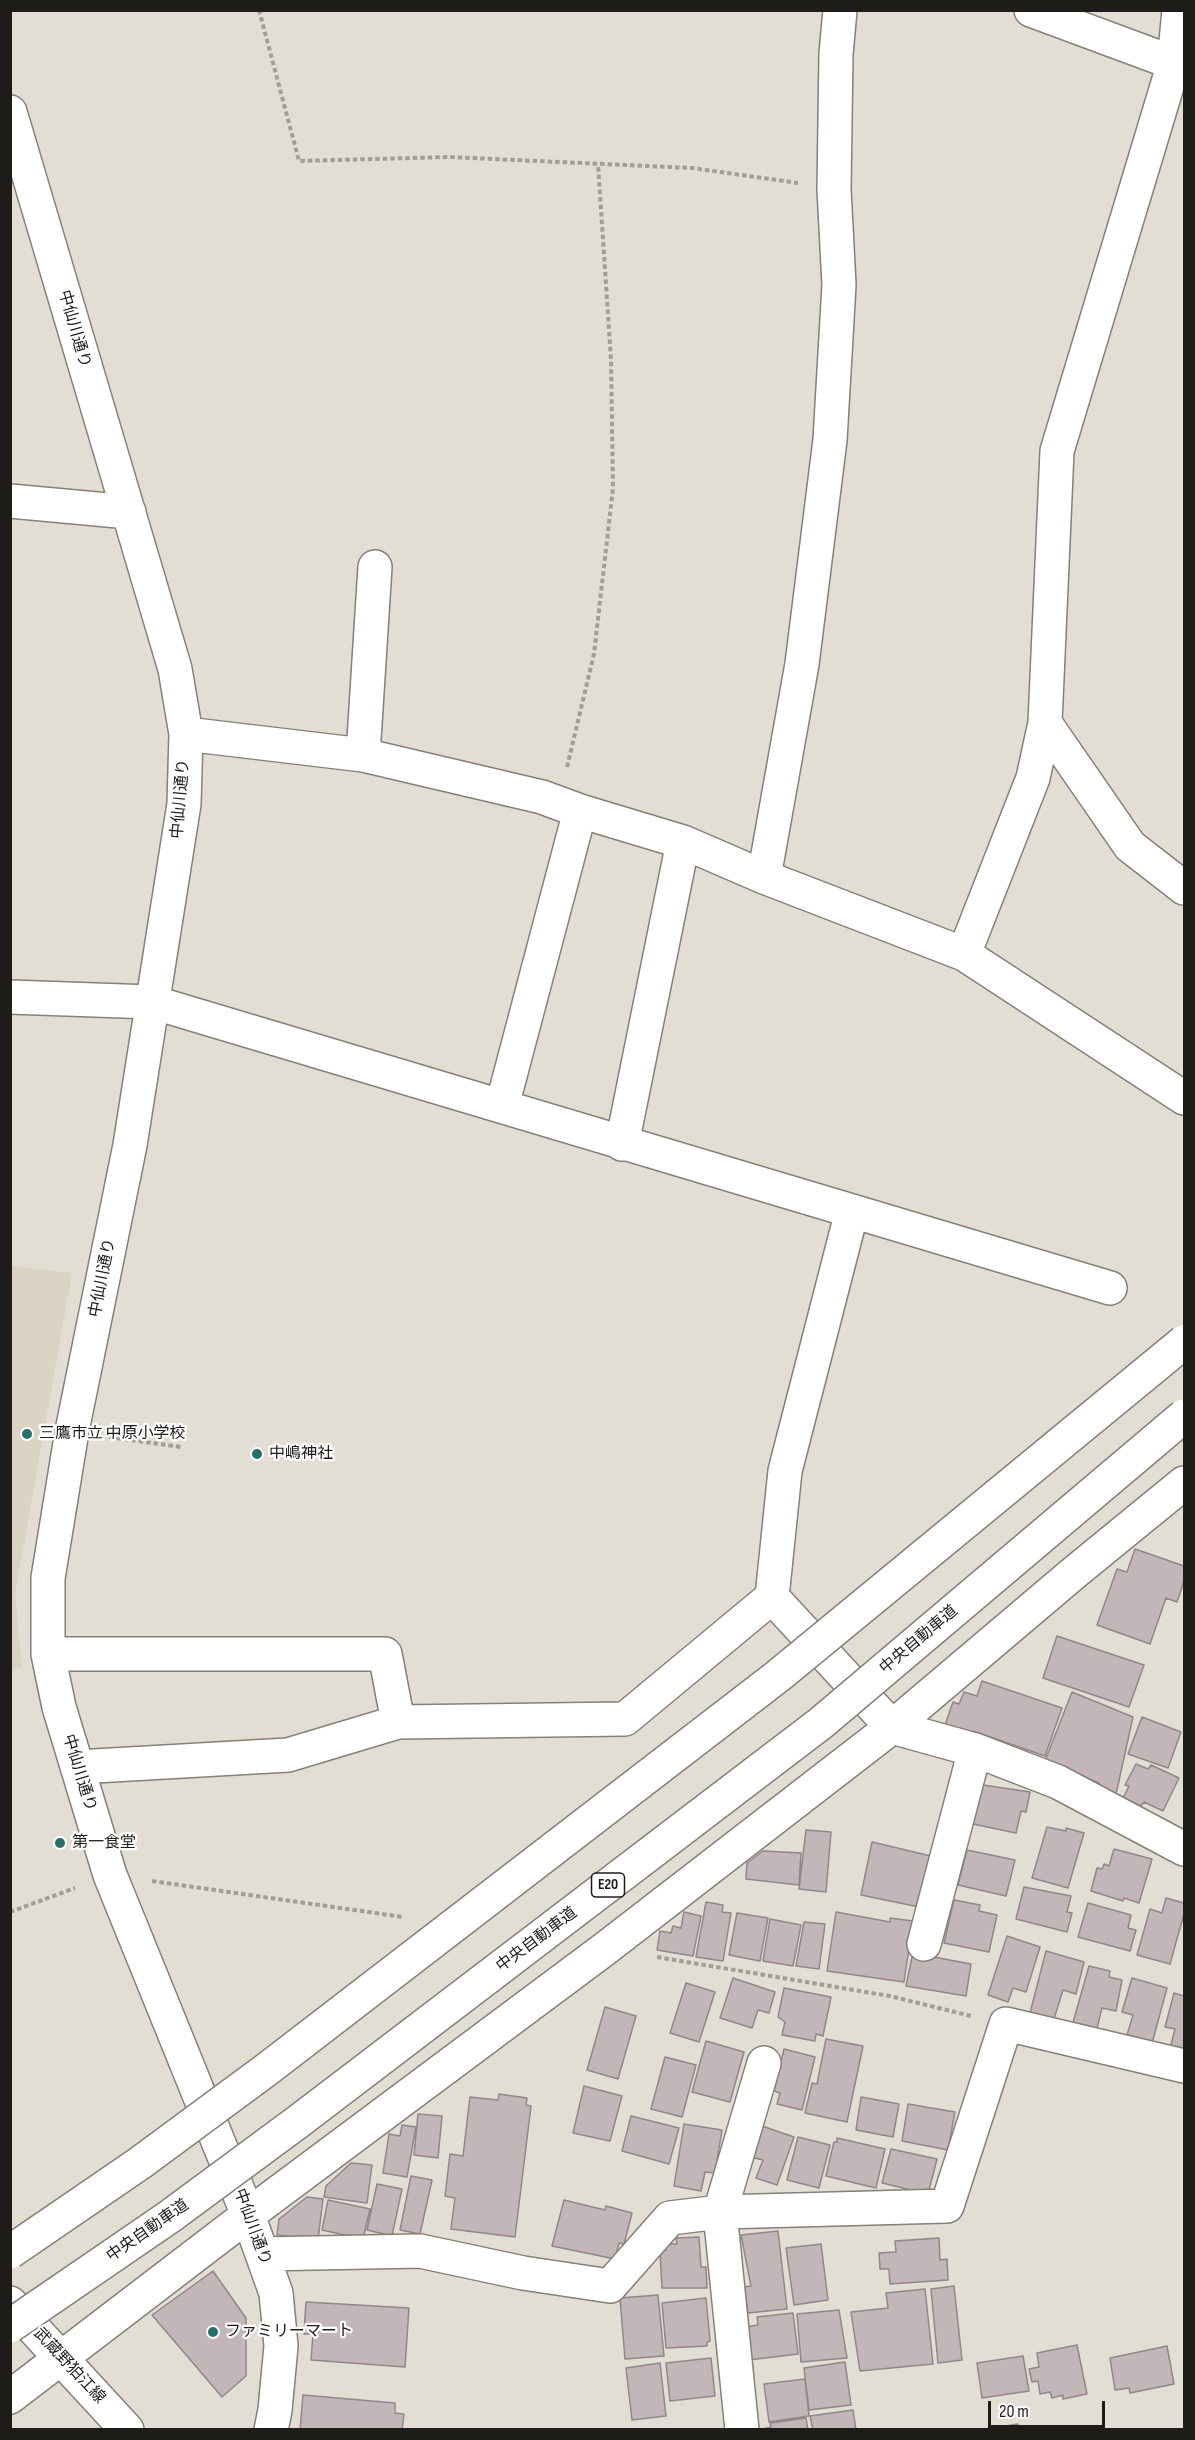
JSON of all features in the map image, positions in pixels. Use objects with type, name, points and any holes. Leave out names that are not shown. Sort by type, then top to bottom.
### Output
[{"type":"main road","points":[[764,877],[802,664],[830,440],[839,285],[834,189],[836,54],[840,10]]},
{"type":"main road","points":[[1031,10],[1174,63]]},
{"type":"main road","points":[[963,954],[1034,778],[1045,723],[1057,451],[1174,63],[1179,10]]},
{"type":"main road","name":"中仙川通り","points":[[10,112],[175,669],[186,734],[184,804],[130,1145],[72,1431],[48,1578],[48,1654],[59,1707],[110,1875],[248,2215],[276,2293],[281,2346],[271,2430]]},
{"type":"main road","points":[[10,501],[129,512]]},
{"type":"main road","points":[[363,755],[375,567]]},
{"type":"main road","points":[[1045,723],[1130,846],[1185,888]]},
{"type":"main road","points":[[186,734],[363,755],[542,797],[683,842],[764,877],[963,954],[1185,1098]]},
{"type":"main road","points":[[502,1106],[569,807]]},
{"type":"main road","points":[[621,1144],[683,842]]},
{"type":"main road","points":[[10,997],[152,1002],[502,1106],[621,1144],[1110,1288]]},
{"type":"main road","points":[[77,1767],[288,1755],[398,1722],[626,1719],[772,1597],[785,1471],[852,1211]]},
{"type":"main road","points":[[10,2252],[140,2163],[266,2070],[778,1676],[1185,1342]]},
{"type":"main road","name":"中央自動車道","points":[[10,2326],[169,2217],[299,2121],[821,1723],[1185,1416]]},
{"type":"main road","points":[[10,2397],[248,2215],[606,1948],[892,1727],[1075,1572],[1185,1483]]},
{"type":"main road","points":[[772,1597],[892,1727],[975,1750],[1058,1782],[1185,1849]]},
{"type":"main road","points":[[48,1654],[385,1654],[398,1722]]},
{"type":"main road","points":[[924,1944],[975,1750]]},
{"type":"main road","points":[[262,2254],[420,2251],[523,2273],[610,2286],[670,2218],[720,2212],[947,2206],[1006,2024],[1185,2066]]},
{"type":"main road","points":[[742,2430],[720,2212],[764,2063]]},
{"type":"main road","name":"武蔵野狛江線","points":[[10,2303],[127,2430]]},
{"type":"path","points":[[259,10],[298,161],[449,157],[692,168],[834,189]]},
{"type":"path","points":[[569,807],[594,654],[613,488],[611,360],[598,164]]},
{"type":"path","points":[[72,1431],[181,1447]]},
{"type":"path","points":[[10,1912],[110,1875]]},
{"type":"shaded area","name":"三鷹市立 中原小学校","points":[[11,1266],[72,1273],[15,1595],[22,1667],[11,1670]]},
{"type":"building","points":[[1135,1549],[1184,1566],[1184,1581],[1177,1602],[1166,1598],[1150,1644],[1097,1625],[1117,1569],[1127,1572]]},
{"type":"building","points":[[1057,1636],[1144,1665],[1129,1707],[1043,1678]]},
{"type":"building","points":[[982,1681],[1062,1708],[1045,1756],[973,1731],[972,1735],[945,1725],[953,1702],[959,1704],[964,1692],[977,1696]]},
{"type":"building","points":[[1072,1692],[1133,1717],[1116,1794],[1097,1787],[1099,1783],[1045,1761]]},
{"type":"building","points":[[1142,1717],[1181,1732],[1168,1768],[1128,1754]]},
{"type":"building","points":[[1136,1764],[1148,1769],[1151,1765],[1179,1778],[1163,1811],[1144,1802],[1141,1806],[1123,1798],[1129,1786],[1125,1785]]},
{"type":"building","points":[[983,1785],[1030,1792],[1026,1812],[1021,1811],[1016,1833],[973,1824]]},
{"type":"building","points":[[1047,1827],[1066,1831],[1066,1828],[1084,1833],[1068,1888],[1032,1878]]},
{"type":"building","points":[[806,1830],[831,1832],[826,1892],[799,1889]]},
{"type":"building","points":[[872,1842],[931,1856],[919,1907],[861,1895]]},
{"type":"building","points":[[1114,1849],[1152,1859],[1139,1903],[1124,1898],[1123,1901],[1091,1891],[1097,1868],[1102,1869],[1104,1864],[1109,1866]]},
{"type":"building","points":[[967,1850],[1015,1860],[1006,1896],[958,1885]]},
{"type":"building","points":[[763,1851],[801,1853],[799,1885],[746,1879],[747,1863]]},
{"type":"building","points":[[1024,1887],[1071,1896],[1067,1912],[1072,1913],[1067,1932],[1016,1919]]},
{"type":"building","points":[[1166,1898],[1184,1903],[1184,1914],[1170,1964],[1137,1955],[1150,1909],[1162,1913]]},
{"type":"building","points":[[954,1900],[980,1905],[979,1911],[997,1915],[989,1952],[944,1943]]},
{"type":"building","points":[[706,1902],[723,1905],[722,1912],[731,1913],[723,1961],[696,1957]]},
{"type":"building","points":[[1088,1903],[1131,1915],[1128,1928],[1136,1930],[1130,1951],[1078,1937]]},
{"type":"building","points":[[684,1912],[701,1916],[693,1956],[657,1950],[660,1931],[671,1933],[673,1926],[681,1928]]},
{"type":"building","points":[[836,1912],[890,1922],[890,1918],[913,1921],[904,1982],[827,1971]]},
{"type":"building","points":[[737,1913],[768,1918],[760,1961],[729,1955]]},
{"type":"building","points":[[770,1919],[801,1925],[793,1966],[763,1961]]},
{"type":"building","points":[[804,1922],[825,1924],[819,1969],[796,1966]]},
{"type":"building","points":[[1007,1936],[1040,1947],[1026,1992],[1013,1988],[1008,2002],[988,1995]]},
{"type":"building","points":[[1046,1951],[1084,1962],[1076,1994],[1063,1990],[1054,2019],[1029,2017]]},
{"type":"building","points":[[923,1955],[971,1964],[966,1996],[906,1986],[912,1957],[922,1959]]},
{"type":"building","points":[[1089,1966],[1110,1971],[1109,1977],[1122,1980],[1116,2011],[1102,2008],[1096,2032],[1072,2026]]},
{"type":"building","points":[[733,1978],[775,1992],[769,2013],[758,2010],[752,2028],[720,2018]]},
{"type":"building","points":[[1132,1978],[1167,1988],[1151,2047],[1130,2042],[1132,2036],[1127,2035],[1133,2015],[1122,2012]]},
{"type":"building","points":[[686,1983],[715,1992],[699,2042],[670,2033]]},
{"type":"building","points":[[784,1988],[831,1997],[823,2036],[816,2034],[815,2041],[782,2035],[785,2022],[778,2017]]},
{"type":"building","points":[[1174,1993],[1184,1996],[1184,2060],[1170,2049],[1175,2029],[1165,2027]]},
{"type":"building","points":[[605,2007],[636,2016],[618,2079],[587,2070]]},
{"type":"building","points":[[826,2039],[863,2046],[847,2122],[805,2113],[812,2083],[817,2084]]},
{"type":"building","points":[[706,2041],[744,2052],[730,2102],[692,2092]]},
{"type":"building","points":[[784,2049],[815,2057],[802,2110],[777,2104],[780,2093],[774,2091]]},
{"type":"building","points":[[665,2057],[696,2065],[682,2117],[651,2109]]},
{"type":"building","points":[[584,2086],[622,2096],[610,2141],[573,2133]]},
{"type":"building","points":[[499,2094],[527,2098],[526,2105],[531,2106],[515,2237],[451,2229],[455,2198],[445,2196],[450,2154],[463,2156],[470,2097],[498,2100]]},
{"type":"building","points":[[861,2097],[899,2104],[893,2137],[856,2130]]},
{"type":"building","points":[[908,2104],[955,2112],[948,2150],[902,2141]]},
{"type":"building","points":[[418,2114],[442,2116],[438,2158],[414,2155]]},
{"type":"building","points":[[631,2116],[679,2128],[669,2164],[622,2151]]},
{"type":"building","points":[[684,2124],[722,2130],[715,2173],[705,2172],[701,2191],[674,2186]]},
{"type":"building","points":[[402,2125],[416,2127],[407,2177],[383,2173],[389,2134],[400,2136]]},
{"type":"building","points":[[762,2126],[794,2137],[777,2185],[756,2178],[763,2160],[751,2157]]},
{"type":"building","points":[[798,2137],[830,2145],[819,2188],[787,2180]]},
{"type":"building","points":[[837,2138],[885,2149],[876,2188],[826,2176]]},
{"type":"building","points":[[891,2149],[937,2159],[928,2194],[882,2183]]},
{"type":"building","points":[[351,2163],[372,2165],[367,2203],[324,2197],[326,2186]]},
{"type":"building","points":[[411,2176],[432,2180],[420,2234],[400,2230]]},
{"type":"building","points":[[377,2184],[402,2189],[392,2236],[367,2230]]},
{"type":"building","points":[[307,2197],[323,2199],[318,2240],[277,2235],[279,2219]]},
{"type":"building","points":[[328,2200],[370,2209],[363,2239],[322,2230]]},
{"type":"building","points":[[564,2200],[605,2210],[606,2206],[632,2213],[624,2244],[619,2243],[615,2259],[552,2246]]},
{"type":"building","points":[[778,2231],[787,2309],[748,2313],[744,2287],[751,2286],[741,2235]]},
{"type":"building","points":[[699,2237],[701,2267],[706,2267],[707,2288],[662,2288],[660,2251],[666,2250],[666,2244],[677,2244],[676,2238]]},
{"type":"building","points":[[939,2238],[940,2260],[947,2259],[948,2280],[890,2284],[889,2269],[880,2269],[879,2253],[896,2252],[895,2241]]},
{"type":"building","points":[[821,2244],[828,2300],[794,2305],[786,2248]]},
{"type":"building","points":[[213,2271],[246,2318],[246,2376],[222,2397],[152,2315]]},
{"type":"building","points":[[954,2286],[962,2360],[938,2363],[931,2289]]},
{"type":"building","points":[[925,2289],[933,2364],[860,2371],[851,2312],[888,2308],[886,2293]]},
{"type":"building","points":[[658,2295],[664,2356],[625,2359],[620,2298]]},
{"type":"building","points":[[706,2298],[710,2341],[707,2342],[707,2346],[666,2348],[662,2303]]},
{"type":"building","points":[[306,2302],[409,2308],[405,2367],[311,2360],[313,2334],[304,2334]]},
{"type":"building","points":[[839,2310],[847,2358],[801,2362],[797,2314]]},
{"type":"building","points":[[793,2313],[798,2354],[749,2360],[744,2327],[758,2325],[757,2317]]},
{"type":"building","points":[[1077,2345],[1087,2394],[1063,2399],[1063,2395],[1052,2398],[1050,2392],[1040,2394],[1038,2381],[1032,2382],[1029,2369],[1039,2367],[1037,2353]]},
{"type":"building","points":[[1167,2346],[1174,2384],[1130,2393],[1129,2388],[1115,2390],[1110,2358]]},
{"type":"building","points":[[1023,2356],[1029,2391],[982,2398],[977,2363]]},
{"type":"building","points":[[711,2358],[715,2396],[670,2401],[666,2363]]},
{"type":"building","points":[[845,2362],[851,2405],[809,2410],[804,2368]]},
{"type":"building","points":[[660,2363],[666,2416],[632,2420],[626,2368]]},
{"type":"building","points":[[805,2379],[809,2416],[769,2422],[764,2384]]},
{"type":"building","points":[[303,2395],[395,2403],[395,2413],[404,2414],[402,2430],[300,2430]]},
{"type":"building","points":[[853,2410],[856,2430],[813,2430],[810,2416]]},
{"type":"building","points":[[806,2418],[808,2430],[758,2430],[771,2427],[770,2423]]},
{"type":"building","points":[[1018,2424],[1019,2430],[985,2430],[985,2429]]},
{"type":"place","name":"三鷹市立 中原小学校","points":[[27,1434]]},
{"type":"place","name":"中嶋神社","points":[[257,1454]]},
{"type":"place","name":"第一食堂","points":[[60,1843]]},
{"type":"place","name":"ファミリーマート","points":[[213,2332]]}]
